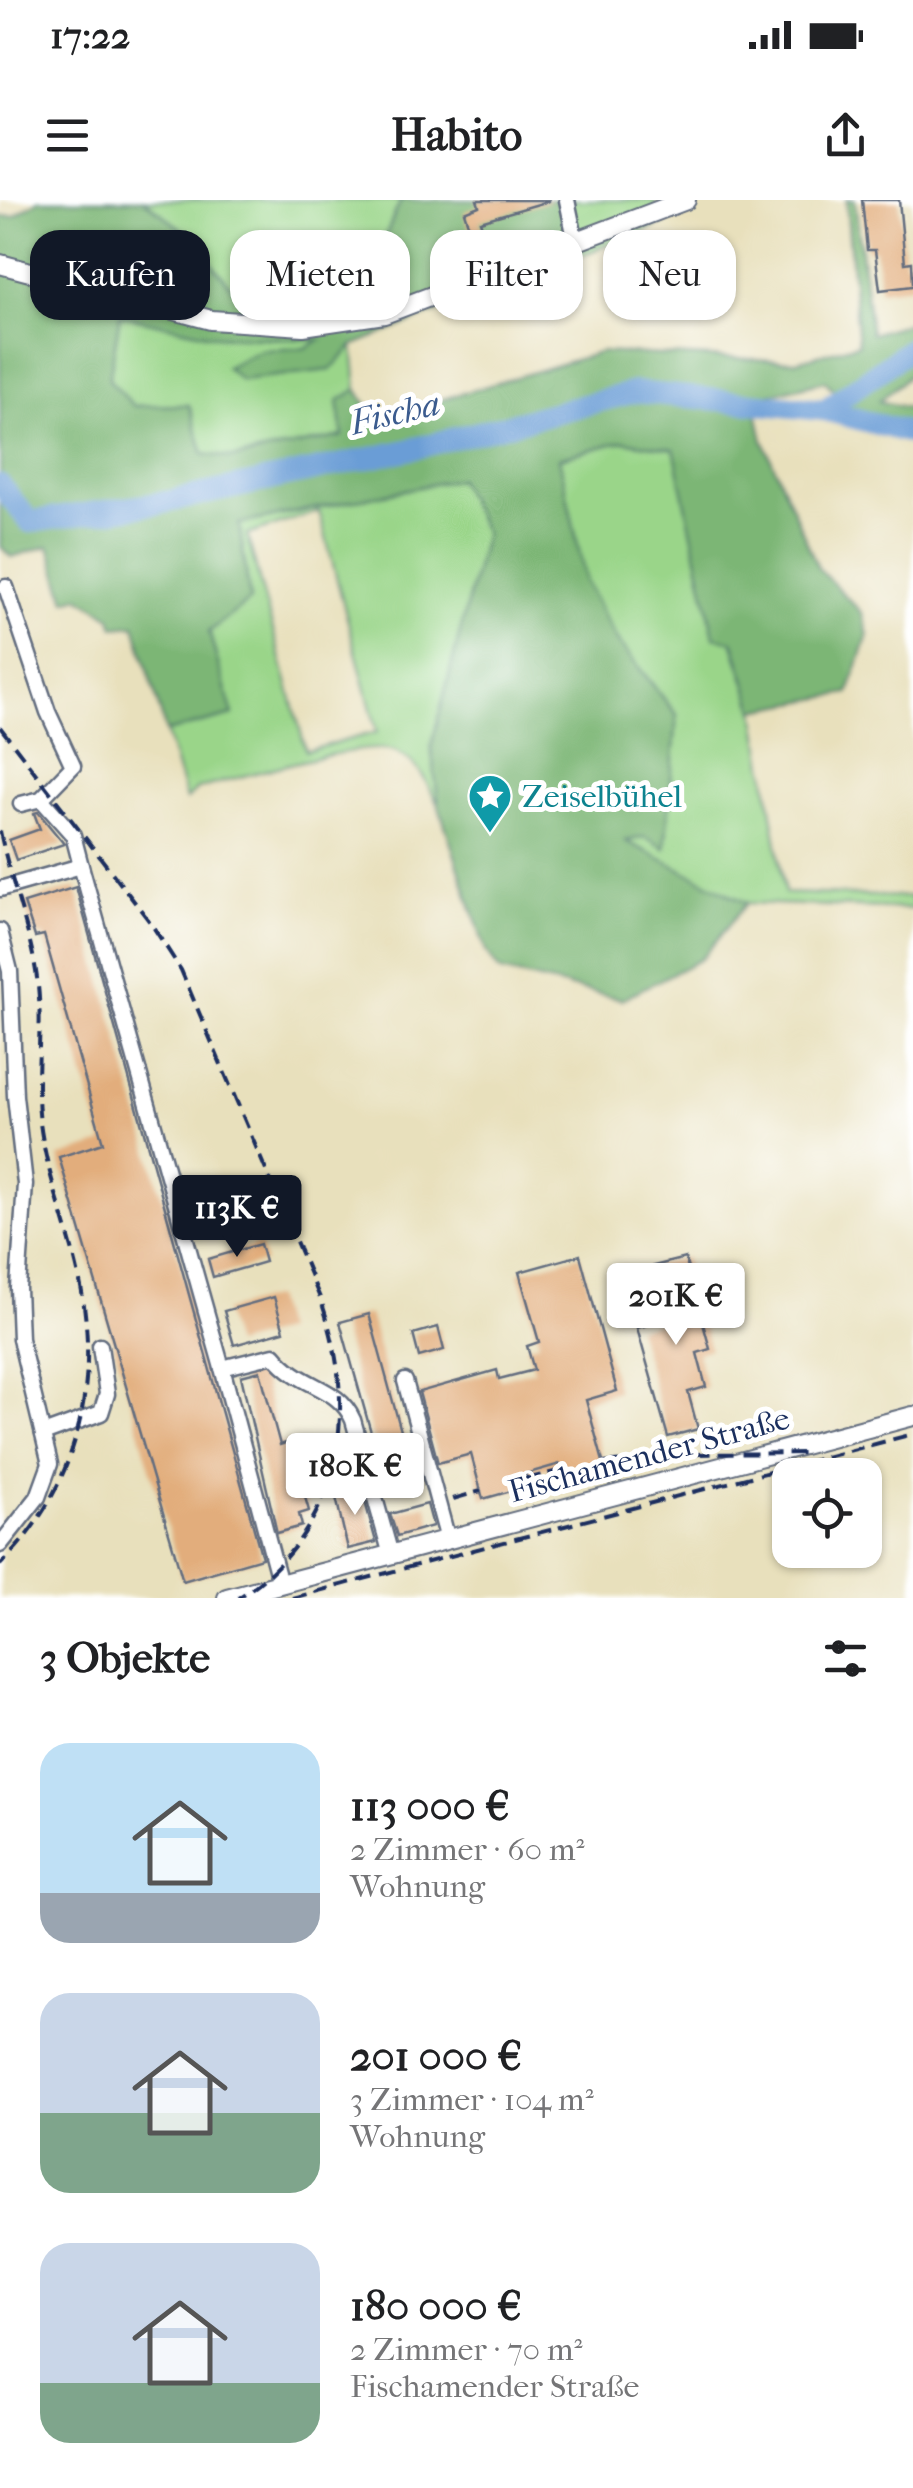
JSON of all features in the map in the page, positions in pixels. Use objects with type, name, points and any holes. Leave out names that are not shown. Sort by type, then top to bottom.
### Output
[{"type":"main road","points":[[583,240],[686,200]]},
{"type":"main road","points":[[0,264],[210,320],[303,326],[384,314],[430,297]]},
{"type":"main road","name":"Fischamender Straße","points":[[227,1598],[913,1416]]},
{"type":"street","points":[[568,200],[570,230]]},
{"type":"street","points":[[6,587],[48,712],[72,766],[41,799],[22,804]]},
{"type":"street","points":[[41,799],[74,836],[280,1584]]},
{"type":"street","points":[[0,889],[81,866]]},
{"type":"street","points":[[0,930],[10,971],[15,1096],[25,1184],[18,1288],[20,1339],[50,1464],[46,1484],[0,1545]]},
{"type":"street","points":[[43,1434],[80,1424],[101,1412],[107,1394],[100,1346]]},
{"type":"street","points":[[222,1368],[274,1354],[290,1375],[333,1394],[343,1404],[353,1420],[391,1555]]},
{"type":"street","points":[[405,1382],[448,1540]]},
{"type":"green space","points":[[39,200],[144,200],[183,230],[30,230],[30,320],[119,320],[109,380],[134,406],[189,405],[204,454],[234,458],[343,436],[338,401],[357,389],[376,419],[601,352],[796,361],[858,344],[846,200],[855,200],[871,334],[913,322],[913,372],[879,401],[913,409],[913,427],[852,411],[825,381],[754,398],[763,440],[818,568],[862,613],[868,635],[849,693],[755,710],[733,641],[714,637],[674,449],[623,441],[559,458],[586,583],[616,639],[677,715],[665,848],[645,837],[626,841],[747,903],[701,959],[622,999],[500,971],[486,952],[439,807],[431,747],[485,533],[458,479],[239,524],[250,600],[209,632],[233,715],[166,732],[135,625],[114,627],[111,617],[79,597],[66,601],[49,546],[11,557],[0,546],[0,217],[14,216]]},
{"type":"green space","points":[[144,200],[401,200],[388,230],[230,230],[230,285],[210,261],[210,230],[183,230]]},
{"type":"green space","points":[[401,200],[561,200],[571,230],[430,230],[430,315],[354,345],[330,370],[241,380],[226,367],[261,350],[305,348],[320,340],[217,336],[143,320],[210,320],[210,261],[230,285],[230,320],[410,320],[410,230],[388,230]]},
{"type":"green space","points":[[561,200],[654,200],[664,223],[646,230],[603,230],[603,247],[583,254],[583,230],[571,230]]},
{"type":"green space","points":[[119,320],[143,320],[217,336],[323,340],[305,348],[261,350],[330,370],[353,345],[357,389],[338,401],[344,436],[234,458],[204,455],[189,405],[133,406],[109,379]]},
{"type":"green space","points":[[623,441],[675,449],[714,636],[732,641],[755,710],[785,893],[913,897],[913,909],[747,903],[624,841],[645,837],[665,847],[677,715],[616,639],[586,583],[559,458]]},
{"type":"green space","points":[[458,479],[485,533],[432,747],[439,807],[412,763],[397,752],[382,749],[269,769],[197,789],[186,800],[166,732],[232,715],[209,631],[250,600],[239,524]],"holes":[[[319,511],[377,732],[306,751],[247,535]]]},
{"type":"building","points":[[477,200],[549,200],[480,221],[483,230],[470,230],[464,212],[479,206]]},
{"type":"building","points":[[862,200],[899,200],[905,263],[912,262],[913,286],[880,290],[875,250],[867,250]]},
{"type":"building","points":[[38,812],[64,844],[16,860],[9,840],[40,829],[34,813]]},
{"type":"building","points":[[76,887],[262,1558],[183,1581],[59,1157],[103,1143],[44,935],[35,937],[24,903]]},
{"type":"building","points":[[260,1244],[265,1262],[213,1277],[208,1259]]},
{"type":"building","points":[[580,1255],[617,1391],[586,1400],[605,1469],[565,1481],[560,1464],[525,1474],[529,1486],[483,1499],[471,1454],[438,1463],[419,1392],[497,1370],[499,1379],[534,1370],[527,1346],[539,1342],[519,1272]]},
{"type":"building","points":[[685,1258],[710,1349],[697,1353],[706,1387],[688,1392],[698,1429],[668,1437],[637,1328],[669,1319],[654,1266]]},
{"type":"building","points":[[274,1297],[284,1331],[234,1345],[224,1311]]},
{"type":"building","points":[[369,1314],[413,1475],[385,1482],[340,1322]]},
{"type":"building","points":[[438,1327],[444,1350],[419,1357],[413,1334]]},
{"type":"building","points":[[260,1371],[280,1445],[289,1442],[309,1511],[299,1514],[302,1526],[277,1533],[241,1376]]},
{"type":"building","points":[[361,1487],[376,1542],[348,1549],[335,1493]]},
{"type":"building","points":[[427,1504],[433,1526],[397,1536],[390,1514]]},
{"type":"waterway","name":"Fischa","points":[[824,410],[913,347]]},
{"type":"waterway","name":"Fischa","points":[[0,485],[30,522],[167,502],[412,449],[635,392],[824,410],[913,434]]},
{"type":"railway","points":[[0,727],[150,922],[181,970],[320,1298],[332,1340],[340,1424],[334,1464],[321,1502],[301,1538],[274,1570],[238,1598]]},
{"type":"railway","points":[[0,831],[37,978],[40,1123],[74,1256],[87,1339],[80,1421],[68,1460],[29,1532],[0,1565]]},
{"type":"railway","points":[[292,1598],[913,1434]]},
{"type":"railway","points":[[604,1463],[696,1454],[806,1453]]},
{"type":"railway","points":[[526,1479],[562,1470]]},
{"type":"railway","points":[[453,1499],[481,1491]]},
{"type":"place","name":"Zeiselbühel","points":[[490,834]]}]
